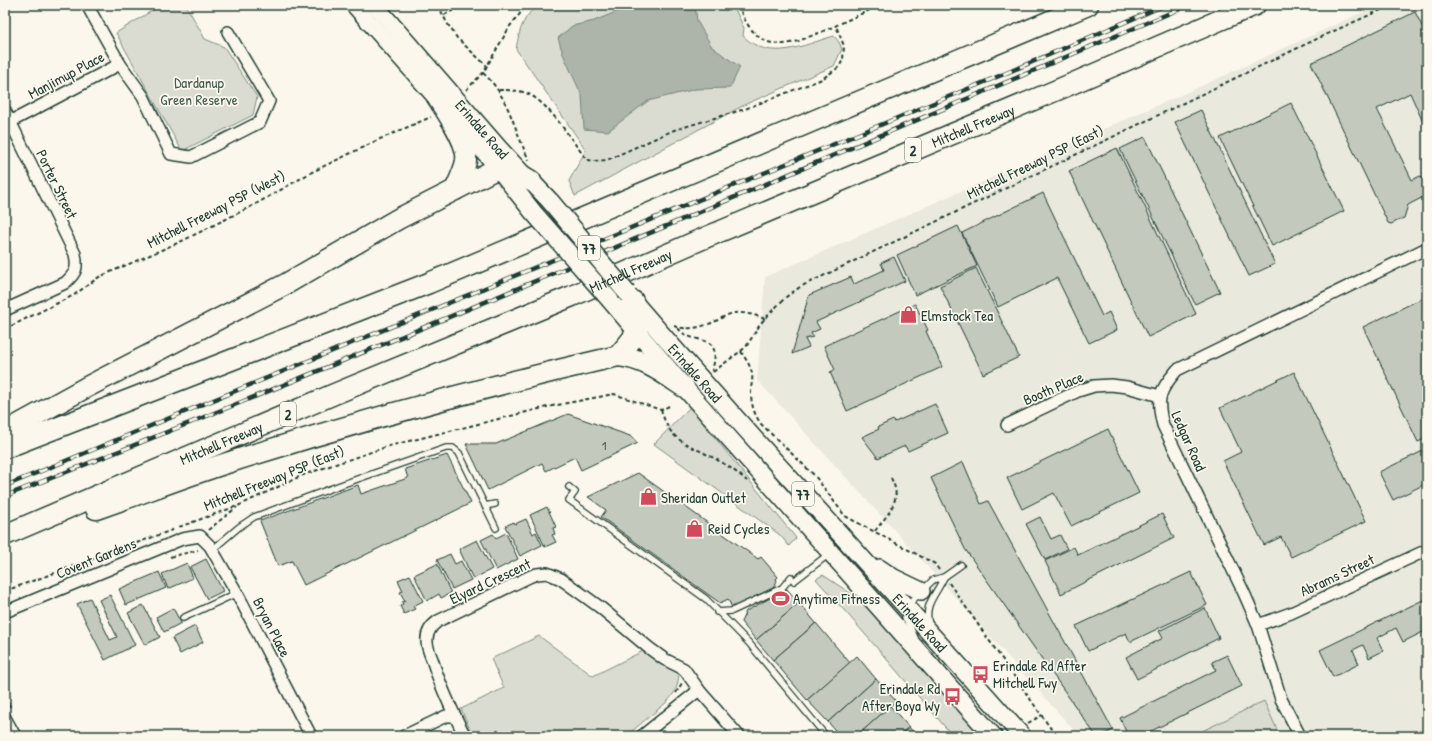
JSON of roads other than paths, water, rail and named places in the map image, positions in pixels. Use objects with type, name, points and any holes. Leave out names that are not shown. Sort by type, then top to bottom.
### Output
[{"type":"highway","points":[[5,448],[429,283],[1088,5]]},
{"type":"highway","name":"Mitchell Freeway","points":[[5,536],[332,395],[572,296],[695,242],[1255,5]]},
{"type":"highway","points":[[436,106],[463,142],[466,151],[466,160],[455,190]]},
{"type":"highway","points":[[5,432],[84,388],[286,284],[398,219],[455,190],[499,169],[531,173]]},
{"type":"highway","points":[[618,356],[637,332],[639,323],[630,297]]},
{"type":"highway","points":[[5,540],[234,461],[378,418],[522,378],[618,356],[633,358],[647,364],[684,386]]},
{"type":"main road","name":"Erindale Road","points":[[354,5],[436,106],[499,169],[533,212],[684,386],[993,736]]},
{"type":"main road","name":"Erindale Road","points":[[375,5],[500,149],[531,173],[551,202],[697,376],[1022,736]]},
{"type":"main road","points":[[860,556],[894,578],[921,591]]},
{"type":"street","name":"Manjimup Place","points":[[10,122],[120,64],[87,5]]},
{"type":"street","points":[[120,64],[143,96],[171,154],[190,157],[260,122],[269,100],[228,32]]},
{"type":"street","name":"Porter Street","points":[[5,111],[75,254],[77,267],[73,276],[65,283],[5,310]]},
{"type":"street","name":"Ledgar Road","points":[[1300,736],[1281,699],[1258,625],[1244,593],[1163,425],[1159,409],[1160,396],[1166,383],[1177,370],[1427,248]]},
{"type":"street","name":"Booth Place","points":[[1007,425],[1078,391],[1094,386],[1111,385],[1127,387],[1160,396]]},
{"type":"street","name":"Bryan Place","points":[[200,536],[207,551],[237,593],[311,736]]},
{"type":"street","name":"Covent Gardens","points":[[5,612],[182,539],[200,536]]},
{"type":"street","name":"Abrams Street","points":[[1258,625],[1291,613],[1427,550]]},
{"type":"street","name":"Elyard Crescent","points":[[465,736],[435,671],[428,649],[426,640],[431,626],[438,621],[504,589],[534,575],[542,573],[551,574],[562,579],[601,608],[654,652],[684,669],[699,690],[739,736]]},
{"type":"street","points":[[642,736],[699,690]]},
{"type":"street","points":[[404,736],[446,716],[455,716]]},
{"type":"street","points":[[5,718],[15,736]]},
{"type":"lane","points":[[207,551],[254,517],[446,448],[453,448],[459,453],[496,528]]},
{"type":"lane","points":[[569,487],[575,492],[569,500],[706,599],[717,612],[749,643],[826,736]]},
{"type":"lane","points":[[486,506],[495,504]]},
{"type":"lane","points":[[717,612],[732,611],[782,588],[831,552]]},
{"type":"lane","points":[[921,654],[905,617],[906,606],[933,580],[944,577],[961,565]]},
{"type":"lane","points":[[932,635],[927,612],[933,595],[940,588],[944,577]]},
{"type":"lane","points":[[183,618],[237,593]]},
{"type":"railway","points":[[5,486],[1004,74],[1165,5]]},
{"type":"railway","points":[[5,496],[451,316],[1189,5]]},
{"type":"place","name":"Elmstock Tea","points":[[908,315]]},
{"type":"place","name":"Sheridan Outlet","points":[[648,497]]},
{"type":"place","name":"Reid Cycles","points":[[695,528]]},
{"type":"place","name":"Anytime Fitness","points":[[780,598]]},
{"type":"place","name":"Erindale Rd After Mitchell Fwy","points":[[980,674]]},
{"type":"place","name":"Erindale Rd After Boya Wy","points":[[953,697]]},
{"type":"park label","name":"Dardanup Green Reserve","points":[[199,90]]}]
